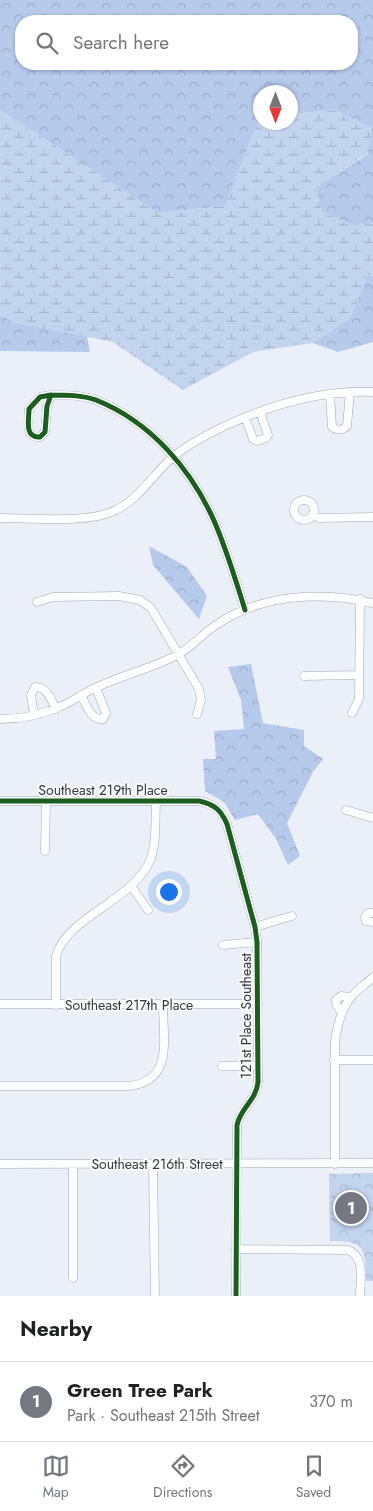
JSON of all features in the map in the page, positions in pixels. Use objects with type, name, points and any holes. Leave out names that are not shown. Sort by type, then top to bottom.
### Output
[{"type":"street","points":[[0,518],[88,518],[103,515],[117,510],[132,499],[174,456],[191,443],[244,417],[285,403],[314,396],[350,392],[373,392]]},
{"type":"street","points":[[330,394],[332,427],[343,429],[347,426],[350,392]]},
{"type":"street","points":[[51,395],[47,406],[45,432],[40,437],[34,437],[28,429],[29,409],[40,397],[51,395],[78,396],[96,400],[124,415],[142,427],[174,456],[195,485],[216,524],[245,610]]},
{"type":"street","points":[[244,417],[253,440],[266,438],[268,434],[260,412]]},
{"type":"street","points":[[312,515],[320,518],[373,517]]},
{"type":"street","points":[[38,602],[53,597],[70,596],[119,596],[140,600],[151,608],[180,654],[201,695],[197,714]]},
{"type":"street","points":[[0,719],[34,715],[56,709],[96,688],[144,671],[180,654],[215,625],[245,610],[287,598],[349,597],[373,603]]},
{"type":"street","points":[[352,713],[359,699],[360,599]]},
{"type":"street","points":[[304,676],[358,675]]},
{"type":"street","points":[[34,715],[31,694],[36,686],[45,689],[56,709]]},
{"type":"street","points":[[81,695],[93,716],[99,720],[103,719],[106,713],[96,688]]},
{"type":"street","name":"Southeast 219th Place","points":[[0,801],[206,802]]},
{"type":"street","points":[[56,1005],[56,956],[62,942],[67,935],[131,886],[146,868],[154,849],[156,801]]},
{"type":"street","points":[[45,851],[46,802]]},
{"type":"street","name":"121st Place Southeast","points":[[206,802],[218,809],[227,824],[255,927],[257,942],[258,1082],[256,1094],[239,1118],[236,1296]]},
{"type":"street","points":[[346,810],[373,818]]},
{"type":"street","points":[[131,886],[148,910]]},
{"type":"street","points":[[373,913],[368,913],[365,917],[366,921],[373,922]]},
{"type":"street","points":[[255,927],[292,916]]},
{"type":"street","name":"121st Place Southeast","points":[[223,945],[257,942]]},
{"type":"street","points":[[335,1164],[335,1042],[342,1013],[351,997],[373,978]]},
{"type":"street","name":"Southeast 217th Place","points":[[0,1004],[258,1004]]},
{"type":"street","points":[[0,1086],[138,1085],[151,1078],[159,1070],[163,1056],[163,1005]]},
{"type":"street","points":[[334,1060],[373,1060]]},
{"type":"street","name":"121st Place Southeast","points":[[222,1066],[258,1066]]},
{"type":"street","name":"Southeast 216th Street","points":[[0,1164],[373,1163]]},
{"type":"street","points":[[73,1164],[73,1278]]},
{"type":"street","points":[[153,1164],[155,1296]]},
{"type":"street","points":[[236,1249],[344,1249],[352,1251],[360,1263],[360,1296]]},
{"type":"green space","points":[[0,0],[373,0],[373,223],[353,226],[321,211],[316,187],[368,154],[335,110],[298,113],[298,85],[253,85],[253,130],[255,130],[225,206],[158,213],[0,110]]},
{"type":"green space","points":[[0,110],[158,213],[225,206],[255,130],[298,130],[298,113],[335,110],[372,128],[368,153],[316,187],[321,211],[353,226],[373,223],[373,276],[368,275],[350,318],[313,343],[253,352],[183,390],[113,342],[13,322],[0,315]]},
{"type":"green space","points":[[368,275],[373,276],[373,342],[338,352],[313,343],[350,318]]},
{"type":"green space","points":[[0,315],[13,322],[87,336],[90,352],[0,351]]},
{"type":"green space","points":[[149,546],[187,567],[207,596],[199,619],[153,565]]},
{"type":"green space","points":[[251,664],[263,723],[304,730],[304,746],[323,759],[313,772],[287,823],[300,856],[288,865],[276,839],[258,814],[235,820],[224,802],[205,791],[203,759],[216,759],[214,731],[244,729],[241,700],[228,667]]},
{"type":"green space","points":[[373,1173],[373,1281],[366,1281],[364,1254],[361,1249],[350,1242],[330,1241],[329,1174]]},
{"type":"cycle path","points":[[51,395],[40,397],[29,409],[28,427],[35,437],[40,437],[45,432],[47,406],[51,395],[85,397],[116,409],[135,421],[168,450],[206,503],[223,544],[245,610]]},
{"type":"cycle path","points":[[0,801],[199,801],[216,808],[225,819],[255,927],[257,942],[258,1082],[257,1089],[237,1125],[236,1296]]},
{"type":"place","name":"Green Tree Park","points":[[351,1208]]}]
